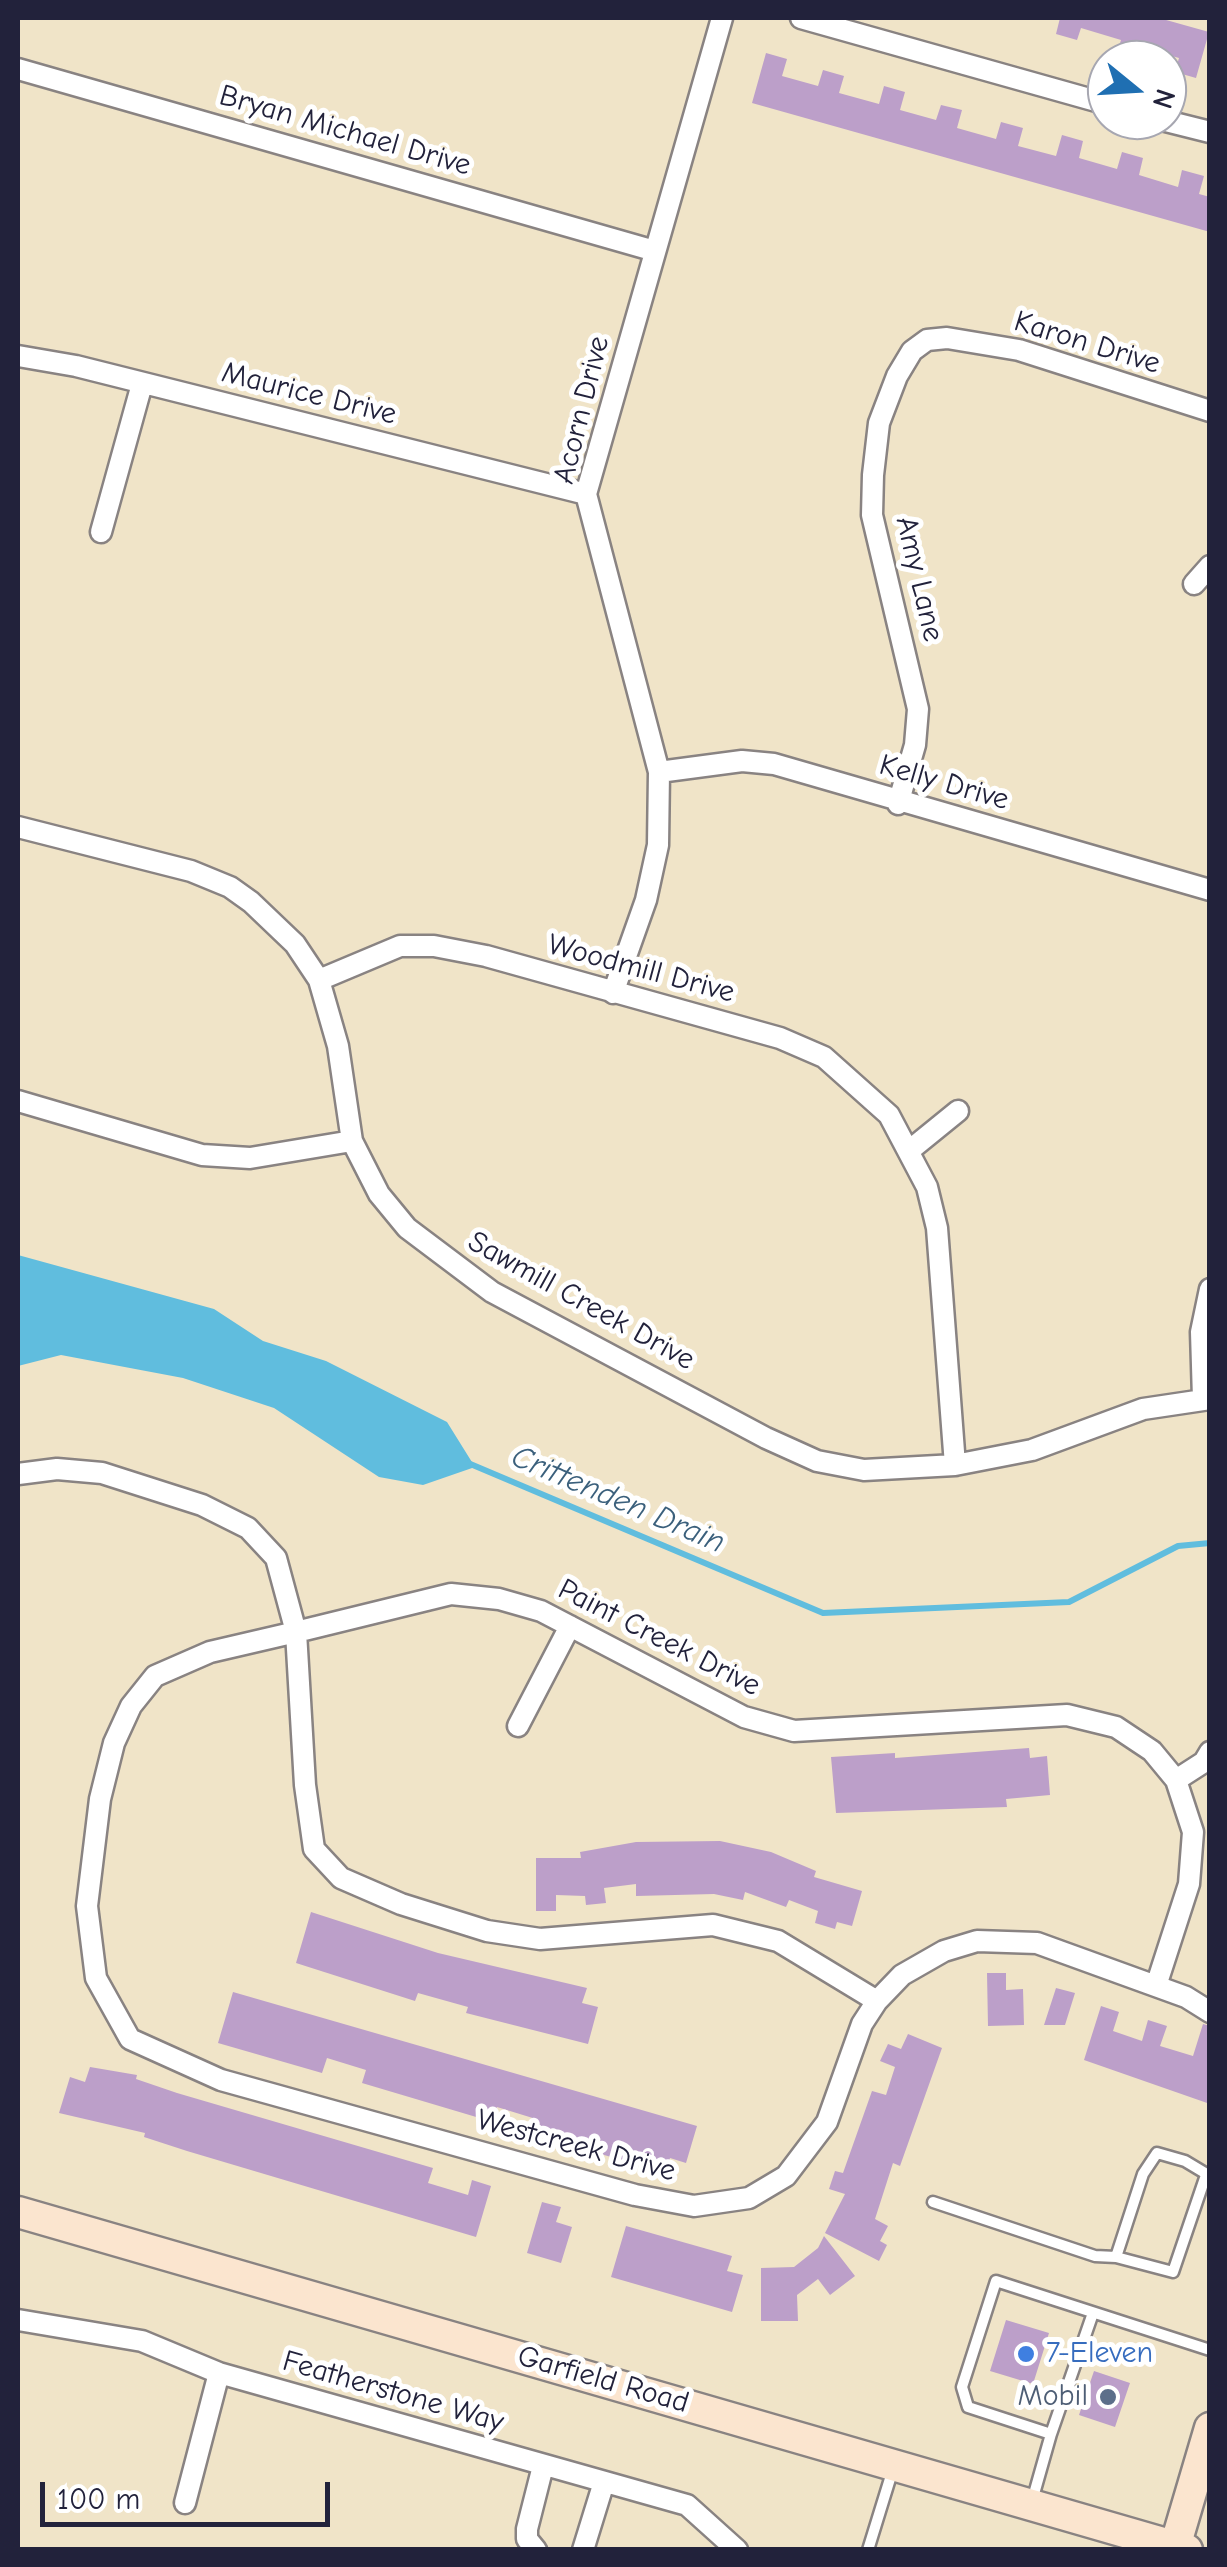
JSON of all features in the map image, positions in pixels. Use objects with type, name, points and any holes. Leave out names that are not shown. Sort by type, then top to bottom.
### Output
[{"type":"street","name":"Acorn Drive","points":[[613,993],[646,900],[658,846],[659,772],[586,494],[722,18]]},
{"type":"street","points":[[801,18],[1087,98]]},
{"type":"street","name":"Bryan Michael Drive","points":[[18,69],[656,251]]},
{"type":"street","name":"Karon Drive","points":[[947,338],[1019,350],[1210,411]]},
{"type":"street","name":"Amy Lane","points":[[898,804],[915,745],[918,710],[872,516],[873,476],[879,423],[897,376],[912,351],[926,340],[947,338]]},
{"type":"street","name":"Maurice Drive","points":[[18,356],[586,494]]},
{"type":"street","points":[[101,532],[142,384]]},
{"type":"street","points":[[1194,584],[1210,566]]},
{"type":"street","name":"Kelly Drive","points":[[659,772],[742,761],[774,764],[898,804],[1210,890]]},
{"type":"street","name":"Sawmill Creek Drive","points":[[18,827],[110,847],[230,887],[276,924],[319,980],[338,1046],[352,1141],[380,1194],[408,1228],[492,1292],[817,1461],[864,1470],[955,1464],[1032,1450],[1143,1408],[1206,1398]]},
{"type":"street","name":"Woodmill Drive","points":[[319,980],[400,946],[434,946],[780,1038],[824,1058],[889,1115],[927,1186],[937,1228],[955,1464]]},
{"type":"street","points":[[18,1101],[202,1155],[250,1158],[352,1141]]},
{"type":"street","points":[[910,1150],[958,1111]]},
{"type":"street","points":[[1206,1398],[1201,1332],[1210,1289]]},
{"type":"street","points":[[18,1474],[57,1469],[102,1473],[202,1506],[248,1528],[276,1558],[296,1632],[299,1712],[314,1850],[334,1871],[386,1897],[487,1932],[540,1940],[713,1925],[778,1941],[877,2001],[902,1976],[934,1956],[988,1940],[1046,1946],[1186,1998],[1210,2012]]},
{"type":"street","name":"Paint Creek Drive","points":[[92,1868],[114,1743],[131,1706],[155,1676],[210,1652],[450,1594],[521,1603],[770,1726],[822,1732],[1079,1716],[1128,1733],[1152,1751],[1176,1780]]},
{"type":"street","points":[[518,1726],[570,1626]]},
{"type":"street","points":[[1156,1986],[1189,1884],[1194,1851],[1187,1806],[1176,1780],[1204,1762],[1210,1752]]},
{"type":"street","name":"Westcreek Drive","points":[[92,1868],[87,1906],[96,1978],[130,2039],[221,2080],[672,2204],[718,2204],[748,2198],[786,2176],[822,2132],[862,2024],[877,2001]]},
{"type":"street","points":[[1186,1998],[1210,1996]]},
{"type":"street","name":"Garfield Road","points":[[18,2212],[1179,2548]]},
{"type":"street","name":"Featherstone Way","points":[[18,2320],[142,2341],[219,2373],[686,2504],[736,2550]]},
{"type":"street","points":[[185,2503],[219,2373]]},
{"type":"street","points":[[1179,2548],[1210,2428]]},
{"type":"street","points":[[536,2550],[526,2539],[526,2528],[543,2466]]},
{"type":"street","points":[[582,2550],[604,2482]]},
{"type":"lane","points":[[933,2202],[1095,2256],[1116,2256],[1173,2272],[1208,2176],[1185,2161],[1157,2153],[1143,2174],[1116,2256]]},
{"type":"lane","points":[[1051,2434],[968,2407],[962,2388],[996,2281],[1210,2350]]},
{"type":"lane","points":[[1030,2508],[1051,2434],[1094,2313]]},
{"type":"lane","points":[[868,2550],[894,2467]]},
{"type":"water","points":[[18,1255],[214,1309],[263,1341],[326,1361],[447,1422],[475,1467],[423,1485],[379,1477],[274,1408],[183,1378],[61,1355],[18,1366]]},
{"type":"building","points":[[1060,18],[1159,18],[1209,32],[1196,78],[1187,75],[1187,40],[1121,40],[1081,28],[1077,40],[1056,34]]},
{"type":"building","points":[[766,53],[787,59],[782,76],[818,86],[823,70],[844,76],[839,93],[879,104],[884,86],[905,92],[900,110],[936,120],[941,105],[962,110],[957,128],[996,139],[1001,122],[1023,128],[1018,146],[1056,156],[1062,135],[1083,141],[1079,158],[1117,169],[1122,152],[1143,158],[1139,175],[1178,187],[1182,170],[1204,176],[1199,194],[1210,197],[1210,232],[752,103]]},
{"type":"building","points":[[1029,1748],[1030,1758],[1047,1756],[1050,1795],[1006,1799],[1007,1807],[836,1813],[831,1757],[895,1753],[895,1758]]},
{"type":"building","points":[[720,1841],[771,1852],[816,1871],[814,1877],[862,1891],[852,1926],[837,1922],[835,1929],[815,1923],[818,1911],[789,1900],[786,1907],[745,1892],[743,1900],[714,1894],[636,1896],[636,1884],[604,1888],[606,1903],[586,1905],[585,1896],[556,1895],[556,1911],[536,1911],[536,1858],[581,1858],[580,1852],[636,1842]]},
{"type":"building","points":[[311,1912],[438,1953],[587,1988],[582,2003],[598,2007],[588,2044],[466,2013],[468,2007],[418,1993],[415,2001],[296,1963]]},
{"type":"building","points":[[987,1973],[1006,1973],[1006,1990],[1023,1989],[1024,2025],[988,2026]]},
{"type":"building","points":[[1056,1988],[1075,1993],[1065,2025],[1044,2025]]},
{"type":"building","points":[[233,1992],[697,2126],[686,2163],[670,2158],[666,2173],[532,2134],[536,2119],[497,2107],[493,2122],[362,2083],[366,2070],[327,2058],[322,2073],[218,2043]]},
{"type":"building","points":[[1101,2006],[1119,2012],[1113,2031],[1142,2041],[1148,2020],[1167,2026],[1160,2046],[1193,2056],[1203,2024],[1210,2026],[1210,2104],[1084,2060]]},
{"type":"building","points":[[908,2034],[942,2048],[900,2166],[893,2163],[875,2219],[888,2226],[880,2241],[887,2245],[879,2261],[825,2233],[845,2194],[829,2189],[835,2171],[843,2173],[872,2091],[886,2095],[895,2067],[880,2061],[888,2044],[901,2049]]},
{"type":"building","points":[[90,2067],[137,2075],[136,2079],[177,2093],[433,2168],[428,2183],[468,2195],[472,2180],[491,2186],[476,2237],[187,2151],[144,2137],[145,2133],[59,2113],[70,2077],[85,2082]]},
{"type":"building","points":[[542,2202],[561,2207],[556,2222],[572,2227],[561,2263],[527,2253]]},
{"type":"building","points":[[626,2226],[732,2256],[727,2271],[743,2275],[732,2312],[611,2277]]},
{"type":"building","points":[[824,2236],[855,2276],[830,2295],[818,2279],[797,2295],[798,2321],[761,2321],[761,2268],[794,2267],[818,2248]]},
{"type":"building","points":[[1006,2320],[1049,2333],[1033,2384],[990,2371]]},
{"type":"building","points":[[1094,2371],[1130,2383],[1115,2427],[1079,2415]]},
{"type":"waterway","name":"Crittenden Drain","points":[[468,1463],[823,1613],[1069,1602],[1178,1546],[1210,1543]]},
{"type":"place","name":"7-Eleven","points":[[1026,2354]]},
{"type":"place","name":"Mobil","points":[[1108,2397]]}]
